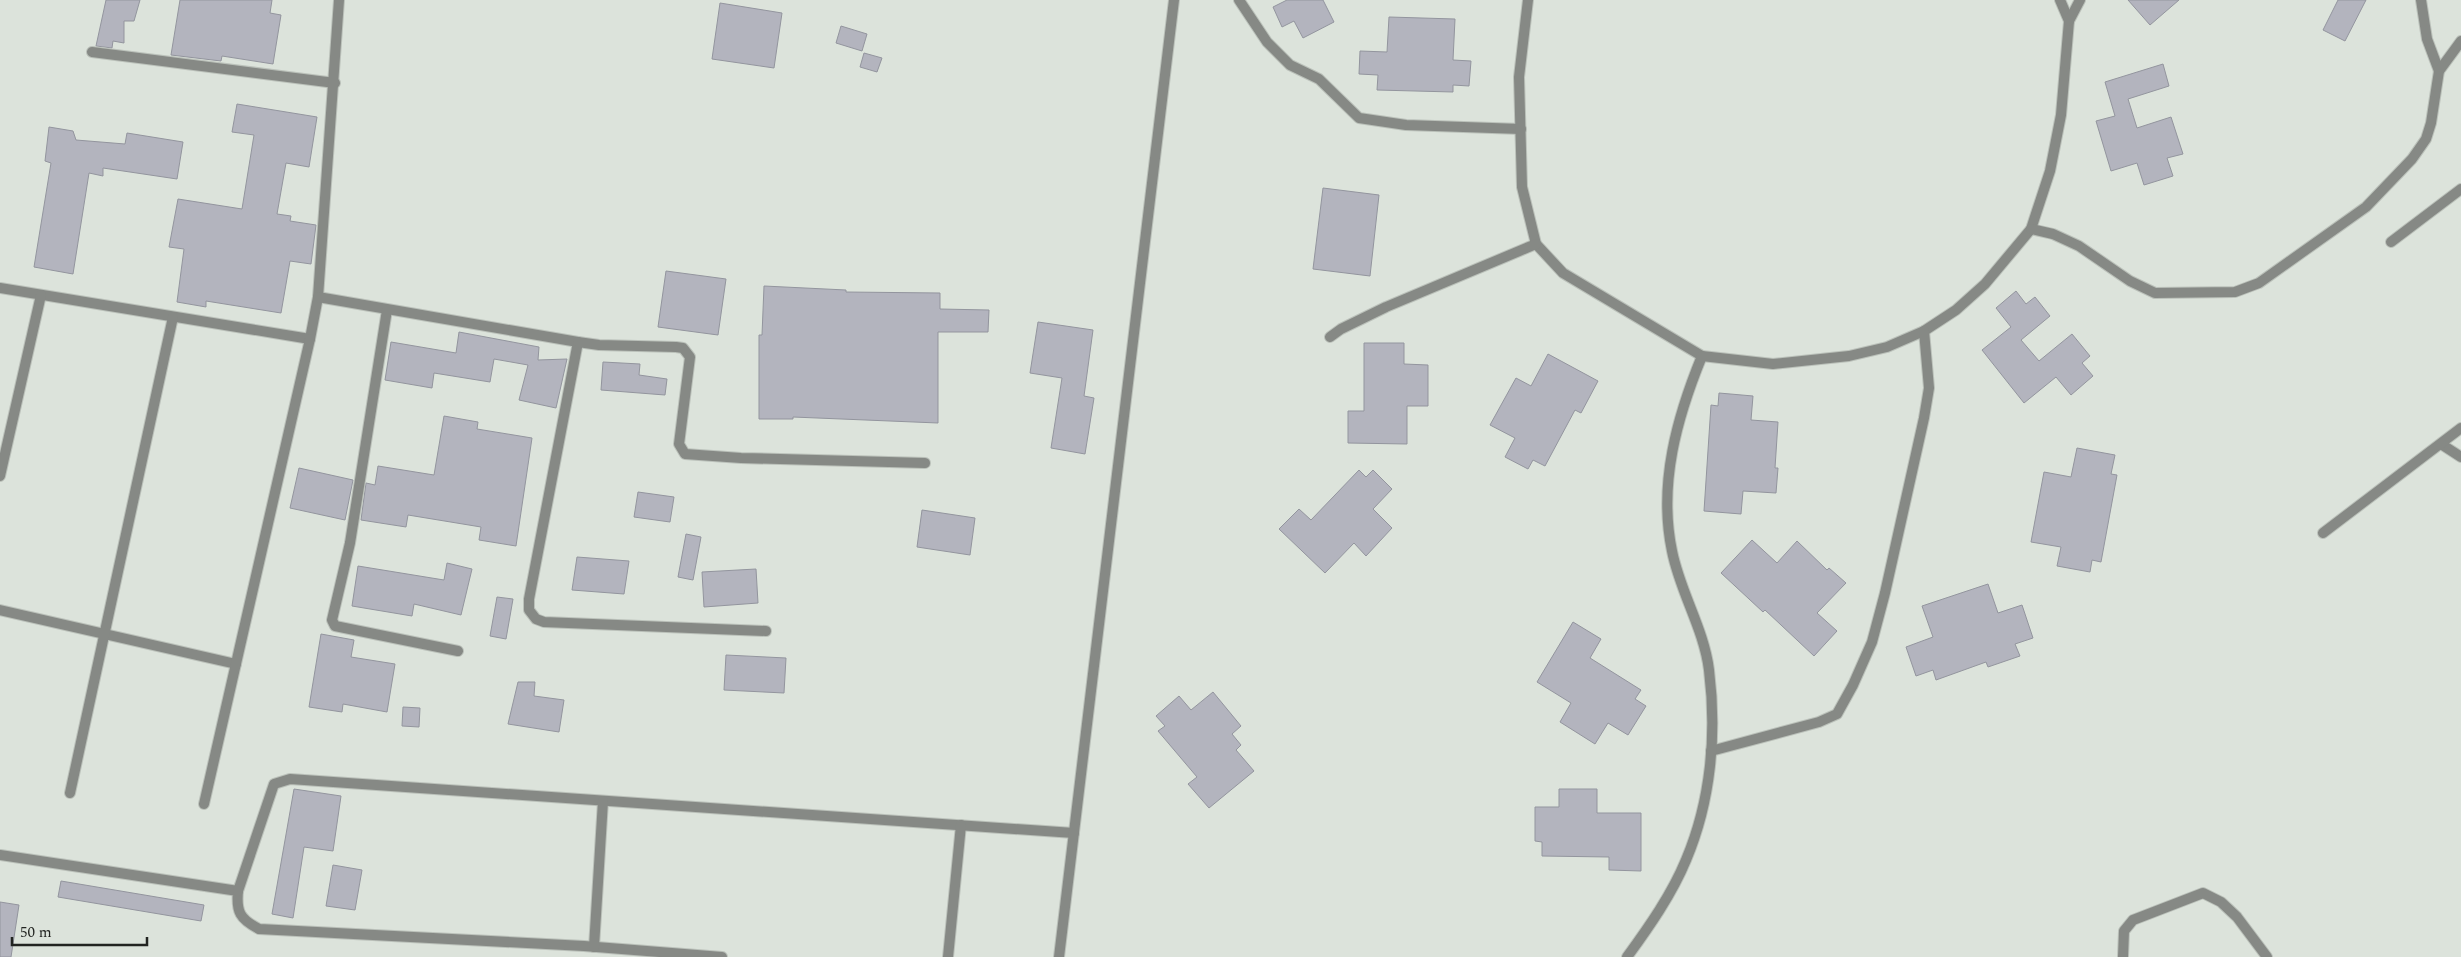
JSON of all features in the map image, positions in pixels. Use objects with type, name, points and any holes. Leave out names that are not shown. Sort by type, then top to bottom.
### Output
[{"type":"street","points":[[204,804],[318,298],[335,83],[339,0]]},
{"type":"street","points":[[1060,957],[1174,0]]},
{"type":"street","points":[[1239,0],[1267,42],[1290,65],[1319,79],[1359,118],[1406,125],[1520,129]]},
{"type":"street","points":[[1528,0],[1519,78],[1520,129],[1522,187],[1536,244],[1563,273],[1702,356],[1773,364],[1849,356],[1887,347],[1924,331],[1956,310],[1984,284],[2030,229],[2050,171],[2061,116],[2069,21],[2080,0]]},
{"type":"street","points":[[2060,0],[2069,21]]},
{"type":"street","points":[[2421,0],[2427,39],[2439,71]]},
{"type":"street","points":[[2030,229],[2053,234],[2079,246],[2130,281],[2155,293],[2235,292],[2259,283],[2366,208],[2412,159],[2426,139],[2431,122],[2439,71],[2461,41]]},
{"type":"street","points":[[92,52],[335,83]]},
{"type":"street","points":[[2391,242],[2461,189]]},
{"type":"street","points":[[1330,337],[1341,329],[1386,307],[1536,244]]},
{"type":"street","points":[[0,288],[310,339]]},
{"type":"street","points":[[0,476],[41,295]]},
{"type":"street","points":[[318,298],[578,342],[599,345],[676,347],[687,351],[690,357],[679,444],[684,454],[925,463]]},
{"type":"street","points":[[387,310],[350,543],[332,620],[335,626],[361,633],[458,651]]},
{"type":"street","points":[[70,793],[173,317]]},
{"type":"street","points":[[1711,751],[1819,722],[1837,714],[1853,685],[1872,642],[1879,618],[1924,418],[1928,388],[1924,331]]},
{"type":"street","points":[[578,342],[528,610],[536,619],[544,622],[766,631]]},
{"type":"street","points":[[1628,957],[1651,925],[1686,861],[1700,818],[1711,765],[1709,669],[1697,625],[1672,551],[1668,516],[1668,474],[1675,433],[1685,397],[1702,356]]},
{"type":"street","points":[[2322,533],[2461,428]]},
{"type":"street","points":[[2441,444],[2461,458]]},
{"type":"street","points":[[0,610],[236,664]]},
{"type":"street","points":[[722,957],[594,947],[259,929],[249,924],[237,907],[238,891],[274,784],[290,780],[1074,833]]},
{"type":"street","points":[[594,947],[603,801]]},
{"type":"street","points":[[948,957],[961,825]]},
{"type":"street","points":[[0,855],[238,891]]},
{"type":"street","points":[[2123,957],[2124,931],[2133,920],[2202,893],[2221,902],[2236,917],[2267,957]]},
{"type":"building","points":[[106,0],[140,0],[134,21],[124,21],[124,43],[113,41],[112,48],[96,46]]},
{"type":"building","points":[[180,0],[272,0],[270,13],[281,15],[273,64],[222,56],[221,61],[171,55]]},
{"type":"building","points":[[1287,0],[1323,0],[1334,22],[1303,38],[1294,21],[1282,27],[1273,7]]},
{"type":"building","points":[[2128,0],[2179,0],[2150,25]]},
{"type":"building","points":[[2338,0],[2366,0],[2345,41],[2323,30]]},
{"type":"building","points":[[720,3],[782,13],[774,68],[712,59]]},
{"type":"building","points":[[1389,17],[1455,19],[1453,60],[1471,61],[1469,86],[1453,85],[1453,92],[1377,90],[1378,75],[1359,74],[1360,51],[1387,52]]},
{"type":"building","points":[[841,26],[867,34],[862,51],[836,43]]},
{"type":"building","points":[[864,53],[882,58],[877,72],[860,67]]},
{"type":"building","points":[[2163,64],[2169,86],[2128,99],[2137,128],[2171,117],[2183,154],[2167,158],[2173,176],[2144,185],[2137,163],[2111,171],[2096,121],[2115,116],[2105,82]]},
{"type":"building","points":[[237,104],[317,117],[309,167],[286,163],[277,214],[291,216],[290,221],[316,225],[311,264],[290,261],[281,313],[206,301],[206,307],[177,302],[184,249],[169,247],[178,199],[242,209],[254,135],[232,132]]},
{"type":"building","points":[[49,127],[73,131],[76,140],[125,144],[127,133],[183,142],[177,179],[103,168],[103,176],[89,173],[73,274],[34,267],[51,163],[45,161]]},
{"type":"building","points":[[1323,188],[1379,195],[1370,276],[1313,269]]},
{"type":"building","points":[[666,271],[726,279],[718,335],[658,327]]},
{"type":"building","points":[[764,286],[846,290],[846,292],[940,293],[940,309],[989,310],[988,332],[938,332],[938,423],[793,417],[793,419],[759,419],[759,335],[762,335]]},
{"type":"building","points":[[2016,291],[2026,304],[2035,297],[2050,316],[2021,340],[2039,361],[2072,334],[2090,356],[2082,363],[2093,376],[2071,395],[2056,377],[2024,403],[1982,350],[2011,327],[1996,308]]},
{"type":"building","points":[[1038,322],[1093,330],[1084,396],[1094,398],[1085,454],[1051,448],[1062,378],[1030,373]]},
{"type":"building","points":[[459,332],[539,347],[538,360],[567,359],[556,408],[519,400],[528,365],[494,359],[490,382],[434,373],[432,388],[385,380],[391,342],[456,353]]},
{"type":"building","points":[[1364,343],[1404,343],[1404,364],[1428,365],[1428,406],[1407,406],[1407,444],[1348,443],[1348,411],[1364,411]]},
{"type":"building","points":[[1548,354],[1598,381],[1581,413],[1575,410],[1545,466],[1533,460],[1528,469],[1505,457],[1515,438],[1490,425],[1516,378],[1531,386]]},
{"type":"building","points":[[603,362],[640,364],[639,375],[667,379],[665,395],[601,390]]},
{"type":"building","points":[[1719,393],[1753,396],[1751,420],[1778,422],[1775,468],[1778,468],[1776,493],[1743,491],[1741,514],[1704,511],[1711,405],[1718,406]]},
{"type":"building","points":[[444,416],[478,422],[477,429],[532,438],[516,546],[479,540],[481,527],[408,515],[406,527],[361,520],[366,483],[375,485],[378,466],[434,475]]},
{"type":"building","points":[[2077,448],[2115,455],[2111,474],[2117,475],[2101,562],[2092,560],[2090,572],[2057,566],[2061,547],[2031,542],[2044,472],[2071,477]]},
{"type":"building","points":[[299,468],[353,480],[345,520],[290,508]]},
{"type":"building","points":[[1359,470],[1366,477],[1373,470],[1392,489],[1373,509],[1392,528],[1366,556],[1354,543],[1325,573],[1279,529],[1299,509],[1311,520]]},
{"type":"building","points":[[638,492],[674,497],[670,522],[634,517]]},
{"type":"building","points":[[922,510],[975,518],[970,555],[917,547]]},
{"type":"building","points":[[686,534],[701,537],[693,580],[678,577]]},
{"type":"building","points":[[1752,540],[1777,563],[1797,541],[1827,570],[1829,568],[1846,583],[1817,613],[1837,631],[1814,656],[1765,610],[1763,612],[1721,573]]},
{"type":"building","points":[[577,557],[629,561],[624,594],[572,590]]},
{"type":"building","points":[[447,563],[472,569],[461,615],[414,604],[412,616],[352,606],[358,566],[444,580]]},
{"type":"building","points":[[756,569],[758,603],[704,607],[702,572]]},
{"type":"building","points":[[1988,584],[1998,613],[2022,605],[2033,638],[2015,644],[2020,656],[1988,667],[1986,662],[1936,680],[1933,670],[1916,676],[1906,647],[1933,637],[1922,606]]},
{"type":"building","points":[[497,597],[513,599],[506,639],[490,636]]},
{"type":"building","points":[[1573,622],[1601,639],[1590,658],[1641,690],[1635,699],[1646,706],[1628,735],[1608,723],[1595,744],[1560,722],[1571,703],[1537,682]]},
{"type":"building","points":[[321,634],[354,640],[351,657],[395,664],[387,712],[343,704],[342,712],[309,707]]},
{"type":"building","points":[[726,655],[786,658],[784,693],[724,690]]},
{"type":"building","points":[[518,682],[535,682],[534,696],[564,700],[559,732],[508,724]]},
{"type":"building","points":[[1213,692],[1241,726],[1232,734],[1241,745],[1236,750],[1254,771],[1209,808],[1188,784],[1197,777],[1158,731],[1165,726],[1156,716],[1179,696],[1191,710]]},
{"type":"building","points":[[403,707],[420,708],[419,727],[402,726]]},
{"type":"building","points":[[294,789],[341,796],[333,851],[304,847],[293,918],[272,914]]},
{"type":"building","points":[[1559,789],[1597,789],[1597,813],[1641,813],[1641,871],[1609,870],[1609,857],[1542,856],[1542,842],[1535,841],[1535,807],[1559,807]]},
{"type":"building","points":[[333,865],[362,870],[355,910],[326,906]]},
{"type":"building","points":[[61,881],[204,905],[201,921],[58,897]]},
{"type":"building","points":[[0,902],[19,905],[11,957],[0,957]]}]
